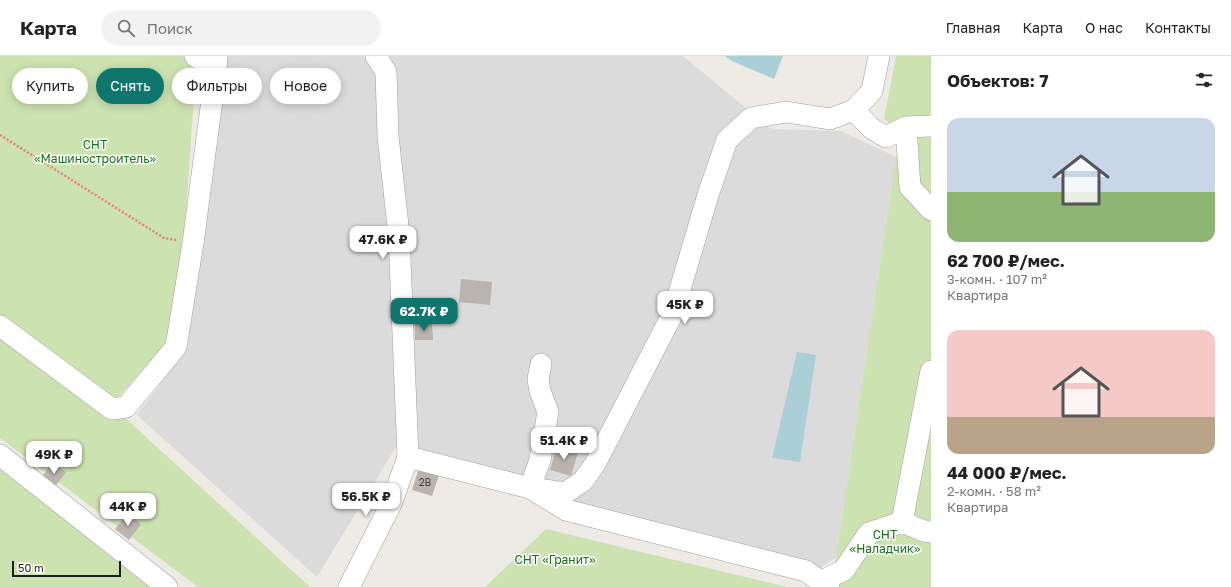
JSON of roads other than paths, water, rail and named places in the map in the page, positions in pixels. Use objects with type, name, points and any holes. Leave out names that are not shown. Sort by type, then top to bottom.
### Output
[{"type":"street","points":[[0,326],[112,409],[126,407],[176,347],[193,243],[217,63],[195,56]]},
{"type":"street","points":[[350,587],[391,504],[408,457],[399,235],[388,136],[386,72],[376,56]]},
{"type":"street","points":[[408,457],[530,488],[565,493],[583,481],[595,464],[673,314],[708,195],[727,140],[751,118],[786,112],[830,119],[854,110],[872,91],[879,56]]},
{"type":"street","points":[[854,110],[871,128],[886,137],[906,127],[931,126]]},
{"type":"street","points":[[906,127],[910,187],[931,210]]},
{"type":"street","points":[[530,488],[540,460],[548,412],[540,391],[538,379],[541,364]]},
{"type":"street","points":[[902,522],[931,371]]},
{"type":"street","points":[[0,455],[167,587]]},
{"type":"street","points":[[530,488],[566,510],[806,571],[822,581],[844,570],[869,533],[902,522],[924,531],[931,532]]},
{"type":"street","points":[[806,571],[829,587]]},
{"type":"water","points":[[725,56],[783,56],[774,79],[732,61]]},
{"type":"water","points":[[797,352],[816,355],[800,462],[772,458]]},
{"type":"park label","name":"СНТ «Машиностроитель»","points":[[95,151]]},
{"type":"park label","name":"СНТ «Наладчик»","points":[[885,541]]},
{"type":"park label","name":"СНТ «Гранит»","points":[[555,559]]}]
